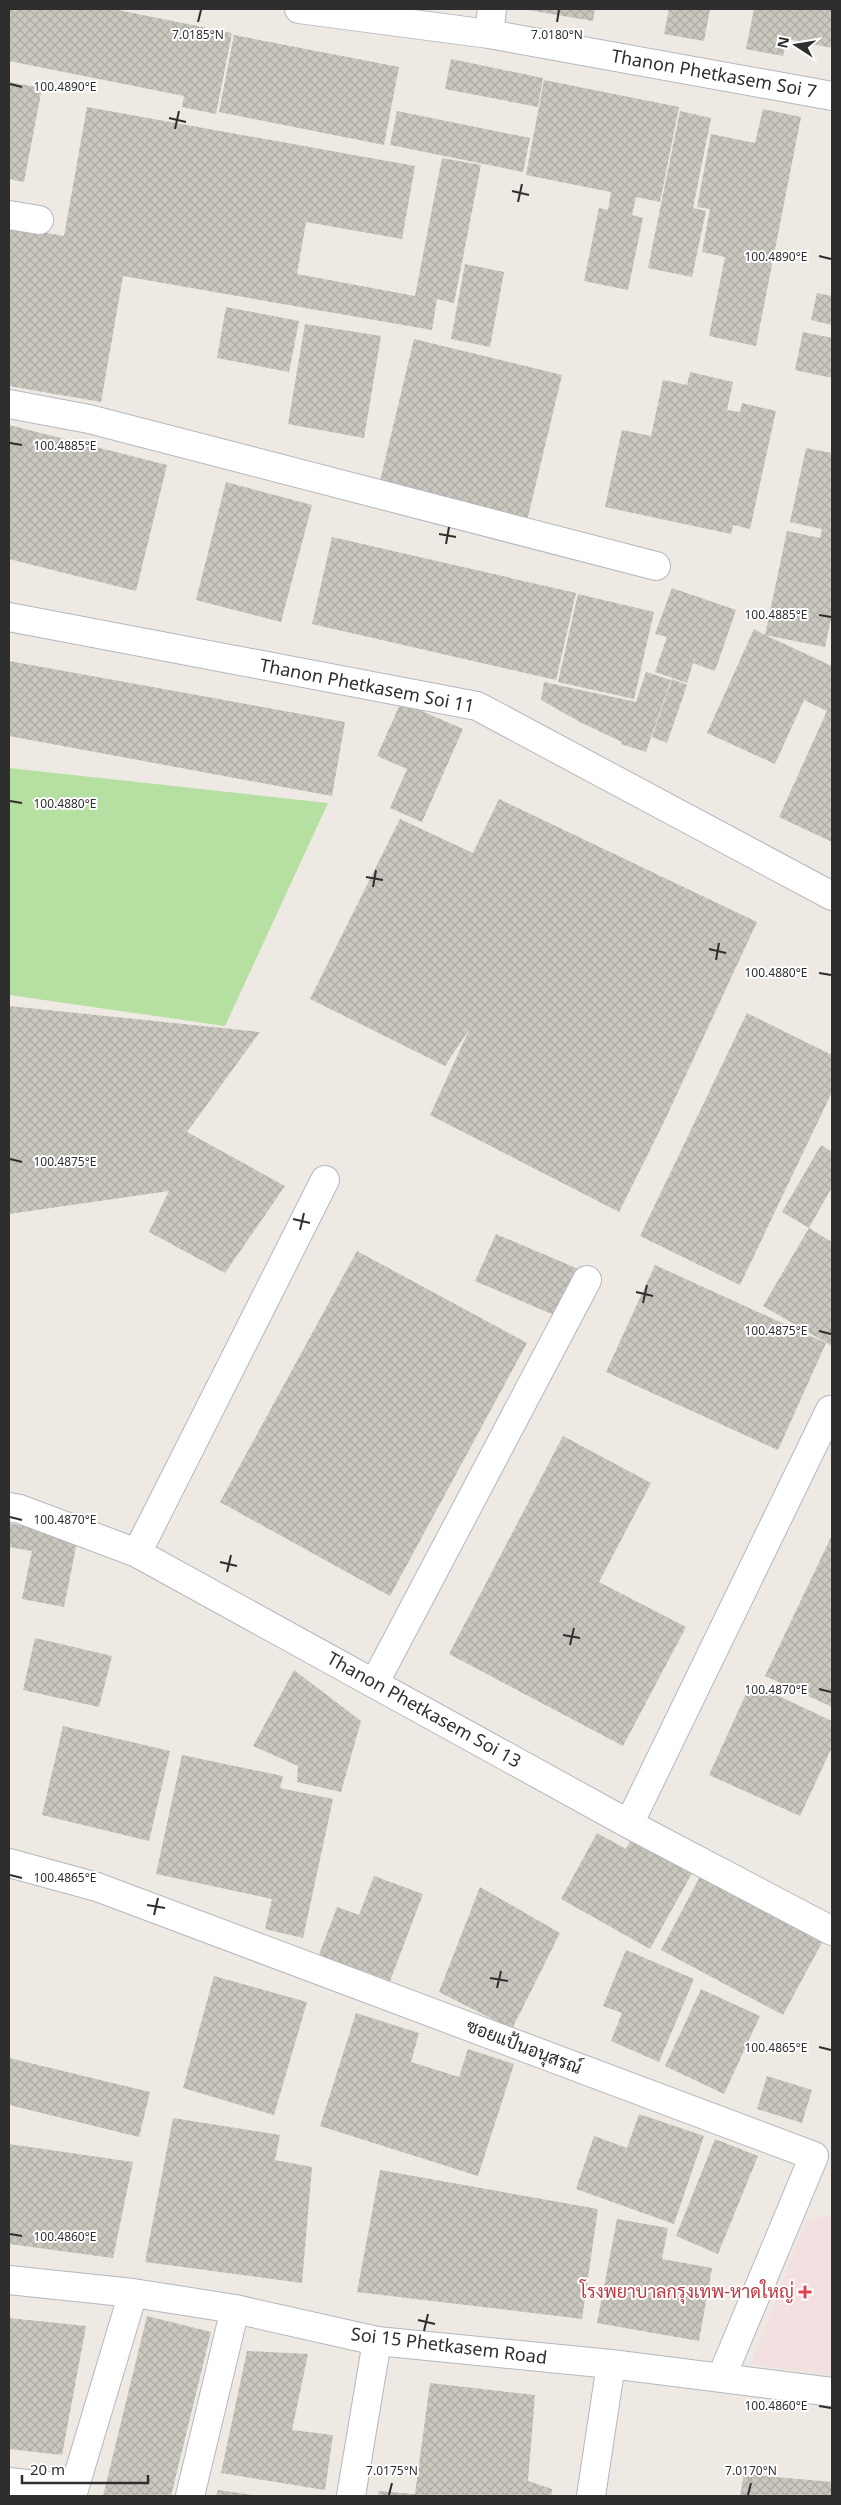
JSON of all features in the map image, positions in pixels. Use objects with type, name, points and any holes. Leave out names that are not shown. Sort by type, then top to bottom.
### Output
[{"type":"street","name":"Thanon Phetkasem Soi 7","points":[[300,9],[491,21],[832,96]]},
{"type":"street","points":[[9,214],[39,220]]},
{"type":"street","points":[[9,404],[89,419],[656,566]]},
{"type":"street","name":"Thanon Phetkasem Soi 11","points":[[9,617],[477,706],[832,896]]},
{"type":"street","points":[[137,1553],[325,1180]]},
{"type":"street","points":[[375,1682],[587,1280]]},
{"type":"street","points":[[630,1824],[830,1410]]},
{"type":"street","name":"Thanon Phetkasem Soi 13","points":[[9,1508],[20,1509],[137,1553],[375,1682],[630,1824],[832,1931]]},
{"type":"street","name":"ซอยแป้นอนุสรณ์","points":[[9,1863],[97,1887],[823,2159],[722,2376]]},
{"type":"street","name":"Soi 15 Phetkasem Road","points":[[9,2280],[133,2294],[235,2309],[377,2341],[722,2376],[832,2392]]},
{"type":"street","points":[[9,2482],[73,2492],[133,2294]]},
{"type":"street","points":[[190,2496],[235,2309]]},
{"type":"street","points":[[351,2496],[377,2341]]},
{"type":"street","points":[[591,2496],[611,2364]]},
{"type":"shaded area","name":"โรงพยาบาลกรุงเทพ-หาดใหญ่","points":[[832,2215],[832,2376],[751,2364],[806,2220]]},
{"type":"green space","points":[[9,768],[328,803],[225,1026],[9,995]]},
{"type":"building","points":[[9,9],[113,9],[232,33],[216,114],[182,107],[184,96],[9,61]]},
{"type":"building","points":[[522,9],[595,9],[593,21]]},
{"type":"building","points":[[669,9],[710,9],[704,41],[664,34]]},
{"type":"building","points":[[754,9],[832,9],[832,48],[787,39],[783,56],[746,49]]},
{"type":"building","points":[[234,35],[399,67],[384,145],[219,112]]},
{"type":"building","points":[[451,59],[543,78],[538,107],[445,89]]},
{"type":"building","points":[[544,80],[679,107],[660,202],[636,197],[632,215],[643,218],[628,290],[584,281],[599,208],[608,210],[611,192],[526,175]]},
{"type":"building","points":[[9,82],[42,88],[24,182],[9,179]]},
{"type":"building","points":[[87,107],[415,166],[402,239],[306,222],[297,274],[415,296],[442,158],[481,165],[454,303],[437,299],[432,330],[123,276],[101,402],[9,386],[9,226],[64,236]]},
{"type":"building","points":[[763,109],[801,117],[756,346],[709,336],[725,257],[702,252],[710,209],[697,207],[711,134],[755,143]]},
{"type":"building","points":[[397,111],[530,138],[523,172],[390,145]]},
{"type":"building","points":[[680,111],[711,118],[693,208],[706,211],[692,277],[648,268]]},
{"type":"building","points":[[465,264],[504,272],[490,347],[451,339]]},
{"type":"building","points":[[817,293],[832,296],[832,325],[811,320]]},
{"type":"building","points":[[226,307],[299,321],[289,372],[217,358]]},
{"type":"building","points":[[305,324],[381,336],[364,438],[288,424]]},
{"type":"building","points":[[803,332],[832,338],[832,378],[795,370]]},
{"type":"building","points":[[414,339],[562,375],[527,521],[379,485]]},
{"type":"building","points":[[690,372],[733,382],[727,410],[740,412],[742,403],[776,411],[750,529],[733,525],[731,534],[605,507],[622,430],[651,436],[663,380],[687,385]]},
{"type":"building","points":[[9,425],[167,465],[136,591],[9,559]]},
{"type":"building","points":[[806,448],[832,453],[832,614],[825,647],[765,635],[787,531],[820,538],[822,529],[790,522]]},
{"type":"building","points":[[226,482],[312,505],[281,622],[196,600]]},
{"type":"building","points":[[332,537],[576,593],[556,680],[312,624]]},
{"type":"building","points":[[672,588],[736,610],[715,671],[693,663],[687,683],[655,672],[667,637],[655,634]]},
{"type":"building","points":[[578,594],[654,612],[634,699],[558,682]]},
{"type":"building","points":[[754,629],[832,666],[832,842],[779,817],[827,711],[804,700],[775,764],[707,733]]},
{"type":"building","points":[[9,661],[345,722],[332,796],[9,736]]},
{"type":"building","points":[[646,672],[671,680],[646,752],[621,744],[622,742],[580,722],[541,700],[544,682],[636,702]]},
{"type":"building","points":[[672,679],[687,685],[667,743],[652,737]]},
{"type":"building","points":[[401,702],[463,729],[422,822],[390,808],[407,769],[377,756]]},
{"type":"building","points":[[499,799],[757,922],[664,1122],[619,1212],[430,1115],[470,1028],[445,1066],[310,999],[400,819],[473,853]]},
{"type":"building","points":[[9,1006],[260,1032],[187,1132],[285,1186],[225,1273],[149,1232],[169,1191],[9,1214]]},
{"type":"building","points":[[747,1013],[832,1055],[832,1092],[740,1285],[640,1236]]},
{"type":"building","points":[[821,1145],[832,1152],[832,1187],[809,1228],[782,1212]]},
{"type":"building","points":[[809,1228],[832,1242],[832,1346],[763,1306]]},
{"type":"building","points":[[496,1234],[583,1271],[563,1319],[475,1281]]},
{"type":"building","points":[[357,1251],[527,1343],[390,1596],[220,1502]]},
{"type":"building","points":[[655,1265],[826,1343],[778,1450],[606,1372]]},
{"type":"building","points":[[563,1436],[651,1483],[599,1582],[686,1627],[623,1746],[449,1654]]},
{"type":"building","points":[[9,1523],[78,1537],[64,1607],[22,1599],[32,1551],[9,1547]]},
{"type":"building","points":[[832,1535],[832,1707],[765,1676]]},
{"type":"building","points":[[35,1638],[112,1656],[99,1707],[23,1690]]},
{"type":"building","points":[[294,1670],[361,1721],[341,1792],[297,1782],[298,1766],[253,1746]]},
{"type":"building","points":[[751,1683],[832,1721],[832,1747],[800,1816],[709,1775]]},
{"type":"building","points":[[63,1726],[170,1751],[149,1841],[42,1815]]},
{"type":"building","points":[[182,1755],[283,1776],[280,1788],[333,1799],[303,1938],[265,1929],[272,1899],[156,1874]]},
{"type":"building","points":[[635,1832],[696,1866],[650,1949],[561,1899],[597,1833],[626,1849]]},
{"type":"building","points":[[703,1871],[825,1937],[783,2015],[661,1950]]},
{"type":"building","points":[[374,1876],[423,1894],[390,1981],[319,1955],[337,1907],[359,1915]]},
{"type":"building","points":[[480,1887],[560,1933],[512,2029],[439,1992]]},
{"type":"building","points":[[626,1950],[694,1979],[659,2062],[611,2041],[622,2013],[603,2006]]},
{"type":"building","points":[[214,1976],[307,2002],[274,2115],[183,2088]]},
{"type":"building","points":[[701,1989],[760,2016],[724,2094],[665,2066]]},
{"type":"building","points":[[356,2013],[419,2033],[411,2062],[459,2077],[468,2049],[514,2064],[478,2176],[320,2126]]},
{"type":"building","points":[[9,2058],[150,2092],[139,2137],[9,2105]]},
{"type":"building","points":[[767,2076],[812,2090],[802,2123],[757,2109]]},
{"type":"building","points":[[639,2114],[704,2136],[674,2224],[576,2189],[594,2136],[627,2148]]},
{"type":"building","points":[[173,2118],[280,2135],[275,2160],[312,2167],[302,2283],[145,2262]]},
{"type":"building","points":[[715,2139],[758,2156],[718,2254],[676,2236]]},
{"type":"building","points":[[9,2144],[133,2162],[113,2258],[9,2244]]},
{"type":"building","points":[[380,2170],[598,2209],[582,2319],[357,2292]]},
{"type":"building","points":[[617,2219],[668,2228],[662,2259],[712,2268],[699,2341],[597,2323]]},
{"type":"building","points":[[147,2316],[211,2332],[171,2496],[103,2496]]},
{"type":"building","points":[[9,2318],[86,2326],[62,2455],[9,2449]]},
{"type":"building","points":[[247,2351],[308,2354],[292,2430],[333,2435],[325,2490],[221,2473]]},
{"type":"building","points":[[430,2383],[535,2395],[528,2481],[552,2489],[551,2496],[378,2496],[379,2491],[415,2494]]},
{"type":"building","points":[[744,2474],[832,2482],[832,2496],[740,2496]]},
{"type":"building","points":[[218,2490],[253,2495],[253,2496],[216,2496]]},
{"type":"place","name":"โรงพยาบาลกรุงเทพ-หาดใหญ่","points":[[805,2292]]}]
